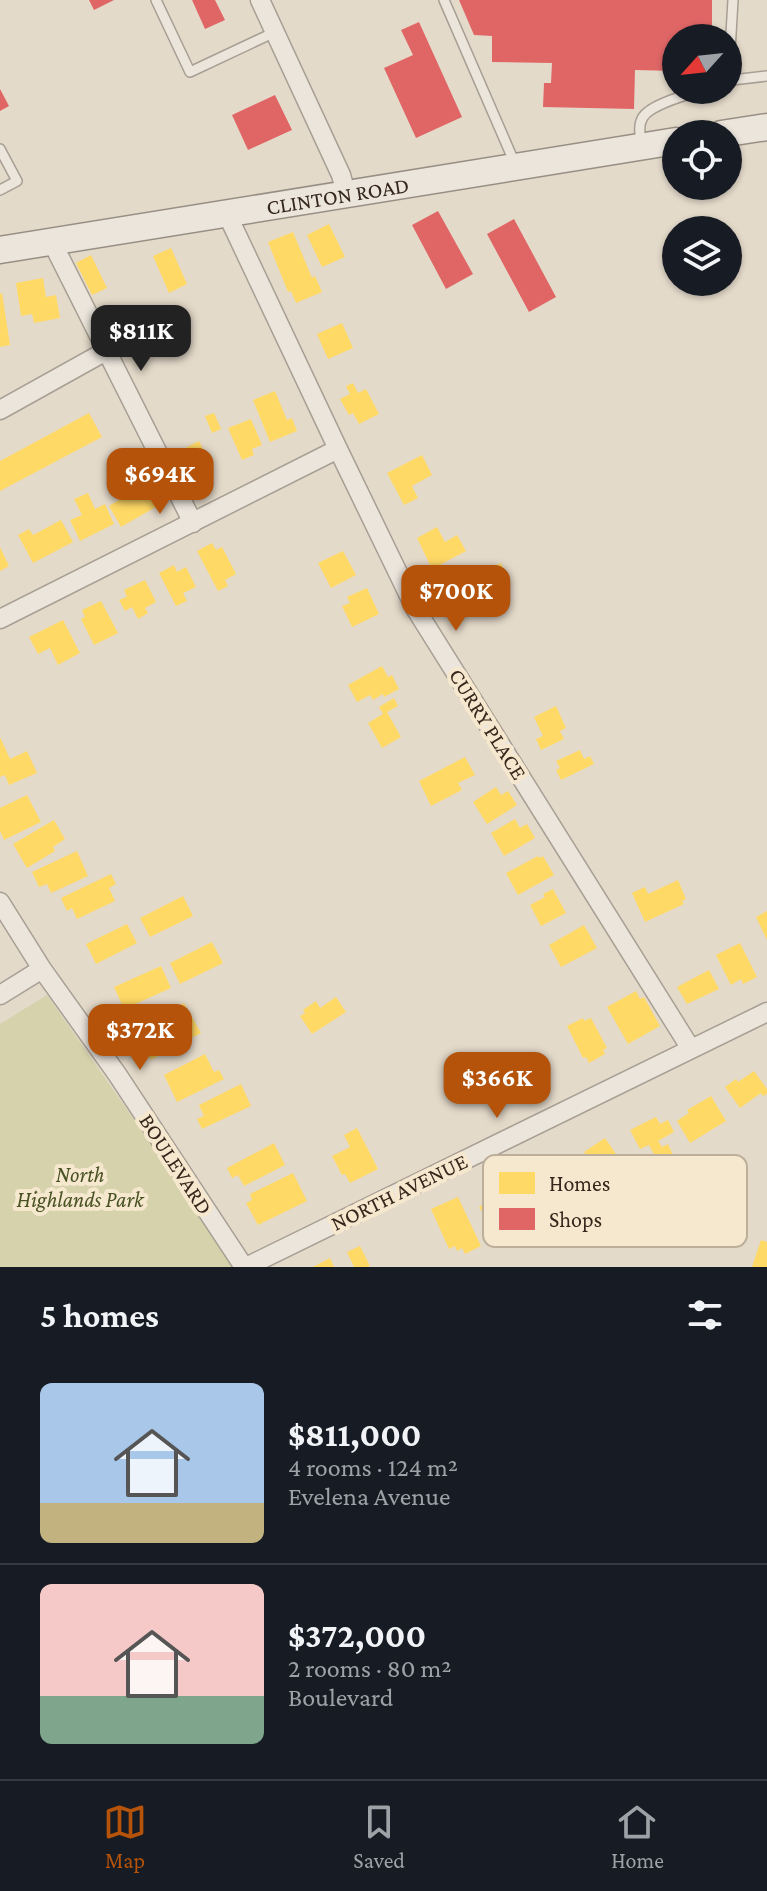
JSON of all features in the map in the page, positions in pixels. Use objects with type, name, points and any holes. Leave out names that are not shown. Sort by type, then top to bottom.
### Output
[{"type":"street","points":[[260,0],[341,175],[346,193]]},
{"type":"street","points":[[742,131],[767,127]]},
{"type":"street","name":"CLINTON ROAD","points":[[0,250],[662,143]]},
{"type":"street","name":"CURRY PLACE","points":[[227,214],[415,608],[691,1049]]},
{"type":"street","points":[[52,242],[193,523]]},
{"type":"street","points":[[0,410],[106,351]]},
{"type":"street","points":[[0,619],[338,449]]},
{"type":"street","name":"BOULEVARD","points":[[0,902],[42,969],[117,1074],[245,1267]]},
{"type":"street","points":[[0,995],[42,969]]},
{"type":"street","name":"NORTH AVENUE","points":[[245,1267],[767,1012]]},
{"type":"lane","points":[[156,0],[190,72],[275,32]]},
{"type":"lane","points":[[444,0],[516,166]]},
{"type":"lane","points":[[732,24],[733,0]]},
{"type":"lane","points":[[742,79],[767,76]]},
{"type":"lane","points":[[641,147],[639,128],[644,115],[666,104]]},
{"type":"lane","points":[[0,149],[17,181],[0,190]]},
{"type":"green space","name":"North Highlands Park","points":[[47,995],[237,1267],[0,1267],[0,1024]]},
{"type":"building: Homes","points":[[329,224],[345,257],[322,267],[307,235]]},
{"type":"building: Homes","points":[[293,232],[312,278],[315,276],[322,292],[296,303],[291,291],[288,292],[268,242]]},
{"type":"building: Homes","points":[[171,248],[187,284],[169,293],[153,256]]},
{"type":"building: Homes","points":[[91,255],[107,288],[92,295],[76,263]]},
{"type":"building: Homes","points":[[43,278],[46,297],[56,295],[60,318],[34,323],[32,314],[21,316],[16,283]]},
{"type":"building: Homes","points":[[0,294],[10,345],[0,347]]},
{"type":"building: Homes","points":[[342,323],[353,348],[328,359],[317,334]]},
{"type":"building: Homes","points":[[353,383],[358,393],[366,389],[379,414],[359,424],[353,413],[349,415],[340,399],[350,394],[346,386]]},
{"type":"building: Homes","points":[[275,391],[287,420],[292,418],[297,431],[270,442],[253,400]]},
{"type":"building: Homes","points":[[89,413],[102,437],[0,491],[0,461]]},
{"type":"building: Homes","points":[[214,413],[221,429],[212,433],[205,416]]},
{"type":"building: Homes","points":[[251,419],[262,445],[252,449],[254,455],[242,460],[228,428]]},
{"type":"building: Homes","points":[[199,441],[213,469],[208,471],[211,477],[200,482],[197,476],[192,479],[181,456],[184,455],[181,450]]},
{"type":"building: Homes","points":[[422,455],[432,475],[412,486],[418,498],[404,505],[387,473]]},
{"type":"building: Homes","points":[[130,480],[136,491],[149,484],[161,504],[121,527],[109,506],[125,496],[119,486]]},
{"type":"building: Homes","points":[[88,493],[95,509],[105,504],[114,524],[80,541],[70,520],[82,515],[74,499]]},
{"type":"building: Homes","points":[[61,520],[73,542],[33,563],[18,535],[29,529],[33,535]]},
{"type":"building: Homes","points":[[437,527],[445,542],[457,535],[466,551],[432,569],[417,538]]},
{"type":"building: Homes","points":[[212,543],[216,550],[222,547],[236,574],[225,580],[228,586],[218,591],[197,551]]},
{"type":"building: Homes","points":[[0,547],[9,566],[0,571]]},
{"type":"building: Homes","points":[[343,551],[356,575],[331,588],[318,563]]},
{"type":"building: Homes","points":[[501,563],[505,573],[495,579],[501,591],[472,606],[463,587],[488,575],[486,570]]},
{"type":"building: Homes","points":[[174,565],[177,572],[186,567],[196,587],[183,593],[187,601],[176,606],[159,573]]},
{"type":"building: Homes","points":[[145,580],[156,602],[145,608],[148,613],[138,619],[132,607],[125,611],[119,600],[127,597],[124,590]]},
{"type":"building: Homes","points":[[367,588],[379,614],[352,627],[342,606],[350,603],[347,597]]},
{"type":"building: Homes","points":[[101,601],[118,633],[94,645],[81,619],[85,617],[82,610]]},
{"type":"building: Homes","points":[[63,620],[80,653],[58,665],[50,648],[38,654],[29,637]]},
{"type":"building: Homes","points":[[382,666],[388,677],[392,675],[399,689],[384,697],[383,694],[373,700],[370,695],[357,702],[348,685]]},
{"type":"building: Homes","points":[[394,698],[398,706],[387,712],[401,737],[382,748],[368,723],[383,714],[379,707]]},
{"type":"building: Homes","points":[[556,706],[566,728],[560,731],[564,739],[541,750],[536,739],[543,736],[534,717]]},
{"type":"building: Homes","points":[[0,737],[10,759],[27,751],[37,773],[9,785],[5,775],[0,777]]},
{"type":"building: Homes","points":[[580,750],[584,759],[590,756],[594,764],[561,780],[556,761]]},
{"type":"building: Homes","points":[[465,757],[475,775],[458,783],[462,790],[431,806],[419,781]]},
{"type":"building: Homes","points":[[496,787],[501,795],[508,791],[517,805],[487,824],[473,802]]},
{"type":"building: Homes","points":[[27,795],[41,822],[4,840],[0,831],[0,808]]},
{"type":"building: Homes","points":[[515,819],[520,828],[527,824],[535,838],[504,856],[491,833]]},
{"type":"building: Homes","points":[[54,820],[65,839],[53,847],[55,851],[27,868],[13,844]]},
{"type":"building: Homes","points":[[77,851],[88,876],[51,893],[47,884],[39,887],[32,872]]},
{"type":"building: Homes","points":[[543,856],[554,875],[518,895],[506,873]]},
{"type":"building: Homes","points":[[111,874],[116,884],[109,888],[115,901],[77,919],[72,908],[67,911],[61,898]]},
{"type":"building: Homes","points":[[678,880],[686,899],[682,901],[684,904],[645,922],[632,893],[645,887],[648,894]]},
{"type":"building: Homes","points":[[553,889],[566,913],[541,926],[530,905]]},
{"type":"building: Homes","points":[[183,896],[193,916],[150,937],[140,918]]},
{"type":"building: Homes","points":[[767,911],[767,940],[756,917]]},
{"type":"building: Homes","points":[[127,924],[137,943],[96,964],[86,944]]},
{"type":"building: Homes","points":[[584,925],[597,948],[561,967],[549,945]]},
{"type":"building: Homes","points":[[212,942],[223,963],[180,984],[170,963]]},
{"type":"building: Homes","points":[[740,943],[757,977],[743,984],[741,979],[731,985],[716,955]]},
{"type":"building: Homes","points":[[161,966],[171,988],[124,1009],[114,987]]},
{"type":"building: Homes","points":[[709,970],[719,989],[687,1004],[677,987]]},
{"type":"building: Homes","points":[[636,991],[640,999],[644,997],[660,1026],[628,1044],[607,1007]]},
{"type":"building: Homes","points":[[336,997],[346,1012],[312,1034],[300,1016],[305,1013],[303,1010],[316,1001],[320,1008]]},
{"type":"building: Homes","points":[[184,1003],[201,1033],[151,1060],[136,1034],[142,1030],[138,1023],[150,1017],[152,1021]]},
{"type":"building: Homes","points":[[583,1018],[584,1021],[591,1018],[607,1048],[603,1050],[605,1054],[589,1063],[586,1057],[583,1058],[567,1026]]},
{"type":"building: Homes","points":[[205,1054],[214,1072],[219,1070],[224,1079],[177,1102],[164,1075]]},
{"type":"building: Homes","points":[[754,1071],[767,1089],[767,1094],[763,1096],[761,1093],[740,1108],[725,1087]]},
{"type":"building: Homes","points":[[241,1084],[251,1106],[202,1129],[197,1119],[204,1116],[199,1105]]},
{"type":"building: Homes","points":[[711,1096],[726,1121],[690,1143],[677,1121],[689,1113],[687,1110]]},
{"type":"building: Homes","points":[[656,1117],[660,1124],[668,1120],[674,1132],[658,1141],[662,1147],[668,1144],[673,1155],[654,1155],[649,1145],[640,1149],[630,1130]]},
{"type":"building: Homes","points":[[357,1128],[378,1169],[350,1183],[332,1156],[350,1147],[344,1135]]},
{"type":"building: Homes","points":[[605,1138],[617,1155],[586,1155],[584,1152]]},
{"type":"building: Homes","points":[[274,1143],[285,1165],[244,1186],[238,1175],[232,1178],[227,1168]]},
{"type":"building: Homes","points":[[293,1173],[307,1201],[258,1225],[246,1203],[252,1200],[250,1194]]},
{"type":"building: Homes","points":[[458,1197],[481,1246],[465,1254],[462,1248],[457,1251],[455,1246],[449,1249],[431,1209]]},
{"type":"building: Homes","points":[[761,1240],[767,1242],[767,1267],[752,1267]]},
{"type":"building: Homes","points":[[360,1246],[370,1266],[354,1267],[347,1252]]},
{"type":"building: Homes","points":[[330,1258],[334,1267],[313,1267]]},
{"type":"building: Shops","points":[[89,0],[114,0],[94,10]]},
{"type":"building: Shops","points":[[192,0],[215,0],[225,20],[205,29]]},
{"type":"building: Shops","points":[[459,0],[712,0],[712,24],[662,24],[662,71],[635,70],[634,109],[543,107],[544,83],[551,83],[552,63],[492,62],[492,36],[474,35]]},
{"type":"building: Shops","points":[[419,22],[462,117],[416,138],[384,68],[413,55],[401,30]]},
{"type":"building: Shops","points":[[0,89],[9,106],[0,111]]},
{"type":"building: Shops","points":[[275,95],[292,130],[248,150],[232,115]]},
{"type":"building: Shops","points":[[438,211],[473,274],[446,289],[412,225]]},
{"type":"building: Shops","points":[[514,219],[556,297],[529,312],[487,234]]}]
